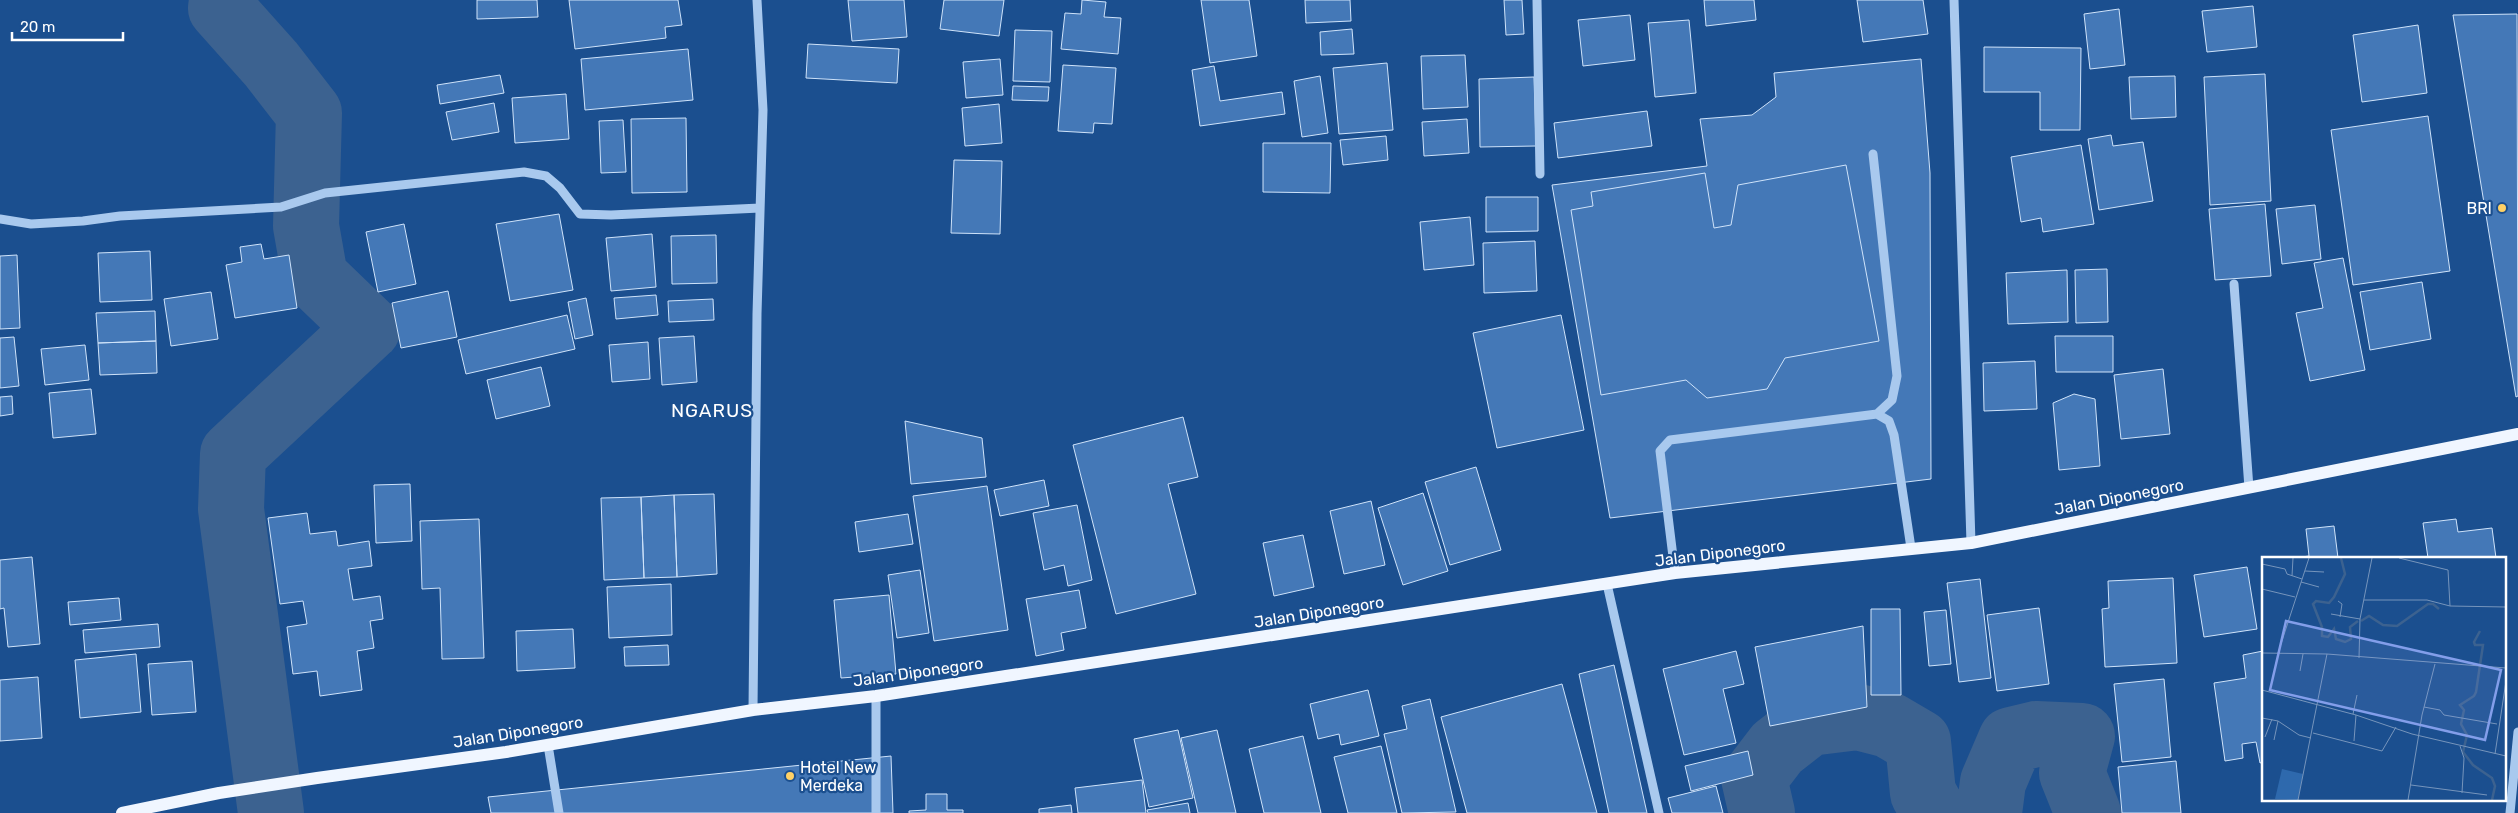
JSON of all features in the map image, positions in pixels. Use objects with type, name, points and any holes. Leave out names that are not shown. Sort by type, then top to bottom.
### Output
[{"type":"main road","name":"Jalan Diponegoro","points":[[122,813],[219,793],[548,744],[754,710],[876,696],[1675,573],[1971,543],[2518,434]]},
{"type":"street","points":[[754,710],[760,208],[763,110],[757,0]]},
{"type":"street","points":[[1537,0],[1540,174]]},
{"type":"street","points":[[1954,0],[1971,543]]},
{"type":"street","points":[[1675,573],[1660,451],[1670,440],[1877,414],[1892,400],[1897,376],[1873,154]]},
{"type":"street","points":[[0,219],[31,224],[83,222],[120,216],[281,207],[325,193],[524,172],[546,176],[560,188],[580,214],[612,216],[760,208]]},
{"type":"street","points":[[2234,284],[2249,488]]},
{"type":"street","points":[[1877,414],[1889,421],[1894,435],[1911,548]]},
{"type":"street","points":[[1607,584],[1659,813]]},
{"type":"street","points":[[876,696],[876,813]]},
{"type":"street","points":[[2510,813],[2518,732]]},
{"type":"street","points":[[548,744],[559,813]]},
{"type":"building","points":[[477,0],[537,0],[538,17],[477,19]]},
{"type":"building","points":[[569,0],[678,0],[682,25],[665,27],[666,38],[575,49]]},
{"type":"building","points":[[848,0],[904,0],[907,37],[852,41]]},
{"type":"building","points":[[944,0],[1004,0],[999,36],[940,29]]},
{"type":"building","points":[[1082,0],[1106,2],[1104,17],[1121,18],[1118,54],[1061,49],[1065,13],[1081,14]]},
{"type":"building","points":[[1201,0],[1249,0],[1257,56],[1210,63]]},
{"type":"building","points":[[1305,0],[1350,0],[1351,21],[1306,23]]},
{"type":"building","points":[[1504,0],[1522,0],[1524,34],[1506,35]]},
{"type":"building","points":[[1704,0],[1754,0],[1756,20],[1706,26]]},
{"type":"building","points":[[1857,0],[1923,0],[1928,34],[1863,42]]},
{"type":"building","points":[[2253,6],[2257,47],[2207,52],[2202,11]]},
{"type":"building","points":[[2119,9],[2125,65],[2090,69],[2084,14]]},
{"type":"building","name":"BRI","points":[[2517,14],[2518,396],[2516,397],[2453,15]]},
{"type":"building","points":[[1630,15],[1635,60],[1583,66],[1578,20]]},
{"type":"building","points":[[1689,20],[1696,93],[1655,97],[1648,23]]},
{"type":"building","points":[[2418,25],[2427,93],[2362,102],[2353,35]]},
{"type":"building","points":[[1352,29],[1354,54],[1321,55],[1320,32]]},
{"type":"building","points":[[1015,30],[1052,31],[1050,82],[1013,81]]},
{"type":"building","points":[[808,44],[899,49],[897,83],[806,78]]},
{"type":"building","points":[[1984,47],[2081,48],[2080,130],[2040,130],[2040,92],[1984,92]]},
{"type":"building","points":[[688,49],[693,100],[585,110],[581,59]]},
{"type":"building","points":[[1465,55],[1468,107],[1423,109],[1421,56]]},
{"type":"building","points":[[1000,59],[1003,95],[966,98],[963,62]]},
{"type":"building","points":[[1921,59],[1930,173],[1931,479],[1610,518],[1552,185],[1707,166],[1700,119],[1752,115],[1776,97],[1774,73]]},
{"type":"building","points":[[1387,63],[1393,130],[1339,134],[1333,68]]},
{"type":"building","points":[[1063,65],[1116,68],[1112,124],[1094,123],[1093,133],[1058,131]]},
{"type":"building","points":[[1214,66],[1220,101],[1282,92],[1285,114],[1200,126],[1192,70]]},
{"type":"building","points":[[2265,74],[2271,201],[2210,205],[2204,77]]},
{"type":"building","points":[[500,75],[504,93],[440,104],[437,85]]},
{"type":"building","points":[[1320,76],[1328,133],[1302,137],[1294,81]]},
{"type":"building","points":[[2175,76],[2176,117],[2131,119],[2129,77]]},
{"type":"building","points":[[1534,77],[1536,146],[1480,147],[1479,79]]},
{"type":"building","points":[[1013,86],[1049,87],[1048,101],[1012,100]]},
{"type":"building","points":[[566,94],[569,139],[515,143],[512,98]]},
{"type":"building","points":[[494,103],[499,132],[452,140],[446,112]]},
{"type":"building","points":[[999,104],[1002,143],[965,146],[962,108]]},
{"type":"building","points":[[1647,111],[1652,146],[1558,158],[1554,123]]},
{"type":"building","points":[[2428,116],[2450,271],[2353,285],[2331,130]]},
{"type":"building","points":[[686,118],[687,192],[632,193],[631,119]]},
{"type":"building","points":[[1467,119],[1469,153],[1424,156],[1422,122]]},
{"type":"building","points":[[623,120],[626,172],[601,173],[599,121]]},
{"type":"building","points":[[2111,135],[2113,146],[2143,142],[2153,201],[2099,210],[2088,139]]},
{"type":"building","points":[[1386,136],[1388,160],[1343,165],[1340,140]]},
{"type":"building","points":[[1263,143],[1331,143],[1330,193],[1263,192]]},
{"type":"building","points":[[2081,145],[2094,224],[2043,232],[2041,218],[2021,222],[2011,157]]},
{"type":"building","points":[[954,160],[1002,161],[1000,234],[951,233]]},
{"type":"building","points":[[1846,165],[1879,341],[1785,358],[1767,389],[1707,398],[1686,380],[1601,395],[1571,210],[1593,206],[1591,192],[1705,173],[1714,228],[1731,225],[1738,185]]},
{"type":"building","points":[[1486,197],[1538,197],[1538,231],[1486,232]]},
{"type":"building","points":[[2265,204],[2271,276],[2215,280],[2209,209]]},
{"type":"building","points":[[2315,205],[2321,259],[2282,264],[2276,209]]},
{"type":"building","points":[[559,214],[573,290],[510,301],[496,224]]},
{"type":"building","points":[[1470,217],[1474,265],[1424,270],[1420,222]]},
{"type":"building","points":[[404,224],[416,284],[378,292],[366,232]]},
{"type":"building","points":[[652,234],[656,287],[611,291],[606,238]]},
{"type":"building","points":[[716,235],[717,283],[672,284],[671,236]]},
{"type":"building","points":[[1535,241],[1537,291],[1484,293],[1483,243]]},
{"type":"building","points":[[261,244],[264,259],[289,255],[297,308],[235,318],[226,265],[242,262],[240,247]]},
{"type":"building","points":[[150,251],[152,300],[100,302],[98,253]]},
{"type":"building","points":[[17,255],[20,328],[0,329],[0,256]]},
{"type":"building","points":[[2343,258],[2365,370],[2310,381],[2296,313],[2323,308],[2314,263]]},
{"type":"building","points":[[2107,269],[2108,322],[2076,323],[2075,270]]},
{"type":"building","points":[[2067,270],[2068,322],[2008,324],[2006,273]]},
{"type":"building","points":[[2422,282],[2431,339],[2370,350],[2360,292]]},
{"type":"building","points":[[448,291],[457,337],[401,348],[392,303]]},
{"type":"building","points":[[211,292],[218,339],[171,346],[164,299]]},
{"type":"building","points":[[656,295],[658,315],[616,319],[614,298]]},
{"type":"building","points":[[586,298],[593,335],[575,339],[568,302]]},
{"type":"building","points":[[713,299],[714,320],[669,322],[668,301]]},
{"type":"building","points":[[155,311],[156,341],[98,343],[96,313]]},
{"type":"building","points":[[567,315],[575,349],[466,374],[458,340]]},
{"type":"building","points":[[1561,315],[1584,430],[1497,448],[1473,333]]},
{"type":"building","points":[[694,336],[697,382],[662,385],[659,338]]},
{"type":"building","points":[[2055,336],[2113,336],[2113,372],[2056,372]]},
{"type":"building","points":[[14,337],[19,386],[0,388],[0,338]]},
{"type":"building","points":[[156,341],[157,373],[100,375],[98,343]]},
{"type":"building","points":[[648,342],[650,379],[612,382],[609,345]]},
{"type":"building","points":[[85,345],[89,380],[45,385],[41,349]]},
{"type":"building","points":[[2035,361],[2037,409],[1984,411],[1983,363]]},
{"type":"building","points":[[541,367],[550,406],[496,419],[487,380]]},
{"type":"building","points":[[2163,369],[2170,434],[2121,439],[2114,375]]},
{"type":"building","points":[[91,389],[96,434],[53,438],[49,393]]},
{"type":"building","points":[[2074,394],[2095,399],[2100,466],[2059,470],[2053,403]]},
{"type":"building","points":[[12,396],[13,414],[0,416],[0,397]]},
{"type":"building","points":[[1183,417],[1198,477],[1168,484],[1196,594],[1116,614],[1073,445]]},
{"type":"building","points":[[905,421],[982,438],[986,477],[911,484]]},
{"type":"building","points":[[1476,467],[1501,550],[1450,565],[1425,482]]},
{"type":"building","points":[[1044,480],[1049,506],[1000,516],[994,490]]},
{"type":"building","points":[[410,484],[412,541],[376,543],[374,485]]},
{"type":"building","points":[[987,486],[1008,630],[934,641],[913,496]]},
{"type":"building","points":[[1423,493],[1448,571],[1403,585],[1378,508]]},
{"type":"building","points":[[714,494],[717,574],[677,577],[674,495]]},
{"type":"building","points":[[674,495],[677,577],[644,578],[641,497]]},
{"type":"building","points":[[641,497],[644,578],[604,580],[601,498]]},
{"type":"building","points":[[1371,501],[1385,565],[1344,574],[1330,511]]},
{"type":"building","points":[[1077,505],[1092,580],[1068,586],[1064,565],[1044,570],[1033,513]]},
{"type":"building","points":[[307,513],[310,534],[336,531],[338,546],[369,541],[372,566],[348,569],[353,600],[380,596],[383,619],[370,621],[374,648],[357,651],[362,690],[320,696],[317,671],[293,674],[287,627],[307,624],[303,601],[280,604],[268,518]]},
{"type":"building","points":[[908,514],[913,544],[859,552],[855,522]]},
{"type":"building","points":[[479,519],[484,658],[442,659],[440,588],[422,589],[420,521]]},
{"type":"building","points":[[2456,519],[2458,532],[2492,528],[2496,557],[2428,557],[2423,523]]},
{"type":"building","points":[[2334,526],[2338,557],[2302,557],[2309,556],[2306,529]]},
{"type":"building","points":[[1303,535],[1314,587],[1274,596],[1263,543]]},
{"type":"building","points":[[32,557],[40,644],[8,647],[4,608],[0,609],[0,560]]},
{"type":"building","points":[[2247,567],[2257,629],[2204,637],[2194,575]]},
{"type":"building","points":[[920,570],[929,633],[897,638],[888,575]]},
{"type":"building","points":[[2173,578],[2177,663],[2105,667],[2102,609],[2109,608],[2108,581]]},
{"type":"building","points":[[1980,579],[1991,678],[1959,682],[1947,583]]},
{"type":"building","points":[[671,584],[672,635],[609,638],[607,587]]},
{"type":"building","points":[[1079,590],[1086,628],[1061,633],[1064,650],[1036,656],[1026,599]]},
{"type":"building","points":[[889,595],[896,674],[841,678],[834,600]]},
{"type":"building","points":[[119,598],[121,620],[70,625],[68,602]]},
{"type":"building","points":[[2039,608],[2049,684],[1997,691],[1987,615]]},
{"type":"building","points":[[1871,609],[1900,609],[1901,695],[1871,695]]},
{"type":"building","points":[[1946,610],[1951,664],[1929,666],[1924,612]]},
{"type":"building","points":[[158,624],[160,647],[85,653],[83,630]]},
{"type":"building","points":[[1863,626],[1867,707],[1770,726],[1755,647]]},
{"type":"building","points":[[573,629],[575,668],[517,671],[516,631]]},
{"type":"building","points":[[668,645],[669,665],[625,666],[624,647]]},
{"type":"building","points":[[1736,651],[1744,684],[1723,689],[1736,743],[1684,755],[1663,669]]},
{"type":"building","points":[[2262,651],[2262,762],[2260,763],[2256,742],[2242,744],[2243,758],[2225,761],[2214,683],[2246,678],[2243,655]]},
{"type":"building","points":[[136,654],[141,712],[80,718],[75,660]]},
{"type":"building","points":[[192,661],[196,712],[152,715],[148,664]]},
{"type":"building","points":[[1614,665],[1647,813],[1609,813],[1579,674]]},
{"type":"building","points":[[38,677],[42,738],[0,741],[0,680]]},
{"type":"building","points":[[2164,679],[2171,757],[2122,762],[2114,684]]},
{"type":"building","points":[[1562,684],[1597,813],[1467,813],[1441,717]]},
{"type":"building","points":[[1368,690],[1379,736],[1341,745],[1339,734],[1318,739],[1310,704]]},
{"type":"building","points":[[1430,699],[1456,812],[1402,813],[1384,734],[1407,729],[1402,706]]},
{"type":"building","points":[[1178,730],[1193,798],[1149,807],[1134,739]]},
{"type":"building","points":[[1217,730],[1236,813],[1198,813],[1181,738]]},
{"type":"building","points":[[1303,736],[1321,813],[1264,813],[1249,749]]},
{"type":"building","points":[[1381,746],[1397,813],[1348,813],[1334,757]]},
{"type":"building","points":[[1748,751],[1753,775],[1691,791],[1685,766]]},
{"type":"building","name":"Hotel New Merdeka","points":[[891,756],[893,813],[491,813],[488,797]]},
{"type":"building","points":[[2176,761],[2181,813],[2122,813],[2118,767]]},
{"type":"building","points":[[1142,780],[1146,813],[1078,813],[1075,788]]},
{"type":"building","points":[[1716,786],[1723,813],[1672,813],[1668,798]]},
{"type":"building","points":[[926,794],[947,794],[947,810],[963,810],[963,813],[909,813],[909,811],[926,810]]},
{"type":"building","points":[[1188,803],[1190,813],[1148,813],[1147,810]]},
{"type":"building","points":[[1071,805],[1072,813],[1039,813],[1039,809]]},
{"type":"waterway","points":[[222,0],[221,8],[271,64],[309,113],[306,226],[315,277],[368,328],[233,454],[231,509],[271,813]]},
{"type":"waterway","points":[[1762,813],[1754,778],[1777,748],[1809,723],[1858,717],[1889,725],[1918,742],[1923,793],[1934,813]]},
{"type":"waterway","points":[[1989,813],[1993,782],[2011,740],[2036,734],[2082,736],[2072,773],[2088,813]]},
{"type":"place","name":"BRI","points":[[2502,208]]},
{"type":"place","name":"Hotel New Merdeka","points":[[790,776]]},
{"type":"district","name":"NGARUS","points":[[712,410]]}]
